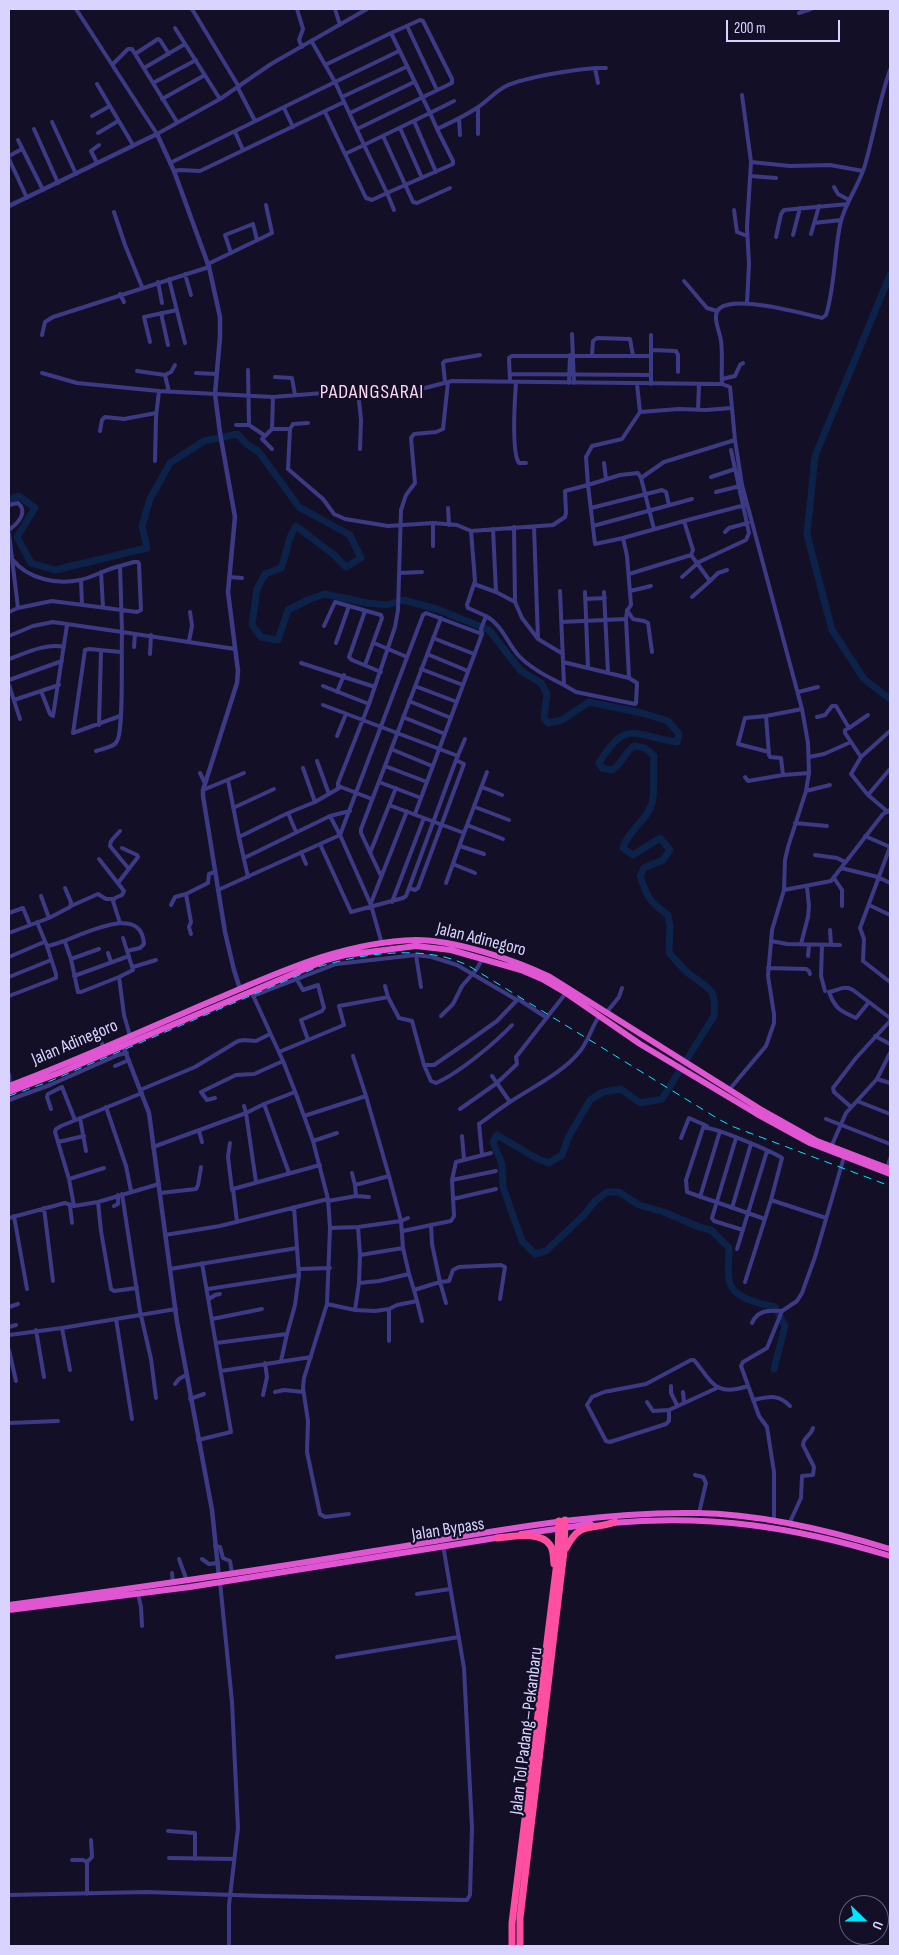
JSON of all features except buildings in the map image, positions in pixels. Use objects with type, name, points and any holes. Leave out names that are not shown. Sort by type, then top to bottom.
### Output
[{"type":"highway","name":"Jalan Adinegoro","points":[[297,968],[344,949],[416,940],[443,943],[498,956],[534,969],[578,998]]},
{"type":"highway","points":[[9,1088],[124,1046],[252,994],[297,968],[345,955],[416,946],[433,946],[483,958],[542,979],[578,998],[669,1058],[729,1090],[758,1112],[831,1147],[889,1170]]},
{"type":"highway","name":"Jalan Adinegoro","points":[[9,1088],[240,989],[288,972]]},
{"type":"highway","points":[[694,1072],[810,1143],[844,1157],[889,1170]]},
{"type":"highway","name":"Jalan Bypass","points":[[9,1604],[187,1581],[219,1579],[232,1574],[562,1524],[652,1513],[699,1513],[774,1521],[853,1538],[890,1550]]},
{"type":"highway","name":"Jalan Bypass","points":[[9,1610],[138,1594],[408,1548],[496,1538],[562,1524],[652,1519],[750,1524],[781,1528],[842,1542],[890,1556]]},
{"type":"highway","points":[[564,1550],[573,1535],[579,1530],[615,1522]]},
{"type":"highway","name":"Jalan Tol Padang–Pekanbaru","points":[[520,1946],[520,1918],[564,1550],[562,1524]]},
{"type":"highway","name":"Jalan Tol Padang–Pekanbaru","points":[[512,1946],[512,1923],[562,1524]]},
{"type":"highway","points":[[496,1538],[534,1536],[550,1544],[555,1577]]},
{"type":"street","points":[[76,9],[157,134],[174,171],[208,266],[218,307],[221,327],[215,394],[235,517],[228,592],[238,671],[237,683],[203,790],[203,801],[226,939],[240,989]]},
{"type":"street","points":[[192,9],[239,88],[255,122]]},
{"type":"street","points":[[297,9],[303,27],[299,40],[302,48]]},
{"type":"street","points":[[335,9],[340,25]]},
{"type":"street","points":[[9,206],[157,134],[239,88],[271,64],[340,25],[358,11],[367,9]]},
{"type":"street","points":[[799,13],[811,9]]},
{"type":"street","points":[[325,65],[420,20],[423,21],[452,78],[450,85],[357,129]]},
{"type":"street","points":[[407,26],[437,90]]},
{"type":"street","points":[[175,28],[220,99]]},
{"type":"street","points":[[325,112],[367,199],[374,200],[451,165],[453,162],[391,33]]},
{"type":"street","points":[[135,54],[158,39],[169,54]]},
{"type":"street","points":[[312,42],[335,82],[394,210]]},
{"type":"street","points":[[144,68],[185,44]]},
{"type":"street","points":[[113,64],[128,49],[132,49],[176,122]]},
{"type":"street","points":[[170,163],[399,51]]},
{"type":"street","points":[[153,83],[196,60]]},
{"type":"street","points":[[174,171],[200,171],[325,112],[343,99],[406,67]]},
{"type":"street","points":[[595,68],[598,83]]},
{"type":"street","points":[[437,129],[478,108],[494,94],[512,84],[531,78],[606,68]]},
{"type":"street","points":[[684,281],[707,308],[717,311],[726,306],[747,303],[824,318],[835,274],[841,220],[863,171],[890,70]]},
{"type":"street","points":[[162,99],[205,75]]},
{"type":"street","points":[[350,113],[414,82]]},
{"type":"street","points":[[97,84],[134,145]]},
{"type":"street","points":[[742,95],[751,162],[747,236],[749,274],[747,303]]},
{"type":"street","points":[[345,154],[454,102]]},
{"type":"street","points":[[92,116],[110,106]]},
{"type":"street","points":[[284,108],[293,127]]},
{"type":"street","points":[[478,108],[478,134]]},
{"type":"street","points":[[459,118],[460,135]]},
{"type":"street","points":[[98,133],[118,121]]},
{"type":"street","points":[[414,121],[436,172]]},
{"type":"street","points":[[52,122],[76,174]]},
{"type":"street","points":[[400,128],[422,178]]},
{"type":"street","points":[[34,129],[58,183]]},
{"type":"street","points":[[235,132],[243,150]]},
{"type":"street","points":[[383,136],[413,202],[417,203],[450,188]]},
{"type":"street","points":[[18,140],[43,190]]},
{"type":"street","points":[[97,163],[92,151],[98,145]]},
{"type":"street","points":[[22,149],[9,158],[27,198]]},
{"type":"street","points":[[751,162],[790,166],[830,165],[863,171]]},
{"type":"street","points":[[750,176],[776,178]]},
{"type":"street","points":[[834,187],[838,194],[848,202]]},
{"type":"street","points":[[776,238],[782,212],[848,202]]},
{"type":"street","points":[[42,335],[47,319],[208,266],[272,233],[266,205]]},
{"type":"street","points":[[811,234],[819,206]]},
{"type":"street","points":[[793,236],[800,208]]},
{"type":"street","points":[[734,210],[737,232],[747,236]]},
{"type":"street","points":[[114,212],[142,287]]},
{"type":"street","points":[[814,223],[841,220]]},
{"type":"street","points":[[232,253],[225,234],[253,224],[257,240]]},
{"type":"street","points":[[185,274],[191,296]]},
{"type":"street","points":[[169,279],[186,342]]},
{"type":"street","points":[[158,282],[162,304]]},
{"type":"street","points":[[120,294],[124,302]]},
{"type":"street","points":[[150,342],[144,317],[178,310]]},
{"type":"street","points":[[717,311],[716,316],[722,354],[722,381]]},
{"type":"street","points":[[161,313],[168,345]]},
{"type":"street","points":[[572,334],[572,383]]},
{"type":"street","points":[[651,384],[652,335]]},
{"type":"street","points":[[592,355],[593,341],[597,338],[630,339],[633,356]]},
{"type":"street","points":[[651,350],[676,351],[678,355],[678,372]]},
{"type":"street","points":[[510,381],[511,356],[572,354],[651,356]]},
{"type":"street","points":[[372,799],[338,786],[338,783],[389,650],[398,610],[403,500],[415,483],[411,438],[414,434],[436,432],[443,429],[446,382],[443,362],[480,355]]},
{"type":"street","points":[[42,373],[77,383],[159,392],[273,397],[358,391],[417,390],[446,382],[510,381],[699,384],[722,381],[735,376],[740,365],[743,363]]},
{"type":"street","points":[[137,371],[165,375],[171,372],[176,365]]},
{"type":"street","points":[[248,370],[249,425]]},
{"type":"street","points":[[196,373],[216,374]]},
{"type":"street","points":[[510,374],[651,375]]},
{"type":"street","points":[[165,375],[169,392]]},
{"type":"street","points":[[275,377],[292,378],[295,395]]},
{"type":"street","points":[[722,381],[730,387],[740,486]]},
{"type":"street","points":[[516,382],[514,417],[516,454],[519,463],[526,463]]},
{"type":"street","points":[[637,384],[640,412],[622,440],[592,446],[586,457],[596,545],[745,505]]},
{"type":"street","points":[[698,410],[699,384]]},
{"type":"street","points":[[358,391],[361,430],[360,449]]},
{"type":"street","points":[[155,461],[156,413],[159,392]]},
{"type":"street","points":[[272,429],[273,397]]},
{"type":"street","points":[[640,412],[732,408]]},
{"type":"street","points":[[100,431],[102,420],[105,417],[124,419],[156,413]]},
{"type":"street","points":[[308,423],[293,424],[290,430],[288,469],[323,499],[334,514],[347,520],[388,526],[401,524],[448,524],[471,531],[493,528],[534,527],[558,522],[566,514],[565,491],[569,488],[588,485],[620,475],[638,473],[646,493],[654,529]]},
{"type":"street","points":[[236,425],[249,425],[264,435]]},
{"type":"street","points":[[272,450],[262,440],[264,435],[272,429],[290,430]]},
{"type":"street","points":[[641,478],[664,462],[735,440]]},
{"type":"street","points":[[682,577],[697,564],[746,540],[750,531],[731,450]]},
{"type":"street","points":[[604,462],[606,479]]},
{"type":"street","points":[[711,477],[735,469]]},
{"type":"street","points":[[716,492],[740,486]]},
{"type":"street","points":[[591,508],[646,493],[665,490],[669,506]]},
{"type":"street","points":[[593,526],[692,499]]},
{"type":"street","points":[[9,504],[18,503],[22,507],[23,512],[18,521],[9,530]]},
{"type":"street","points":[[729,1090],[766,1046],[772,1034],[774,1014],[769,990],[768,968],[772,930],[784,890],[785,860],[806,791],[809,773],[809,757],[798,692],[753,522],[745,505]]},
{"type":"street","points":[[448,508],[448,524]]},
{"type":"street","points":[[684,521],[693,550],[692,555],[710,581]]},
{"type":"street","points":[[725,532],[729,528],[753,522]]},
{"type":"street","points":[[433,523],[433,546]]},
{"type":"street","points":[[514,527],[515,602],[522,618],[538,639],[563,654]]},
{"type":"street","points":[[534,527],[538,639]]},
{"type":"street","points":[[493,528],[496,592]]},
{"type":"street","points":[[471,531],[474,584],[467,606],[495,622],[518,656],[540,672],[576,692],[636,703],[637,682],[629,678],[564,662]]},
{"type":"street","points":[[9,534],[18,608]]},
{"type":"street","points":[[623,538],[628,556],[631,607],[627,610],[626,619],[629,678]]},
{"type":"street","points":[[629,574],[692,555]]},
{"type":"street","points":[[9,612],[48,601],[102,606],[137,612],[142,607],[138,562],[101,572],[81,580],[47,580],[24,571],[13,560]]},
{"type":"street","points":[[96,751],[117,742],[120,716],[120,652],[122,632],[120,566]]},
{"type":"street","points":[[692,597],[718,574],[727,570]]},
{"type":"street","points":[[101,572],[102,606]]},
{"type":"street","points":[[399,573],[422,572]]},
{"type":"street","points":[[229,577],[242,578]]},
{"type":"street","points":[[81,580],[82,605]]},
{"type":"street","points":[[474,584],[496,592],[515,602]]},
{"type":"street","points":[[630,591],[651,586]]},
{"type":"street","points":[[560,591],[564,685]]},
{"type":"street","points":[[585,592],[588,668]]},
{"type":"street","points":[[604,592],[608,674]]},
{"type":"street","points":[[585,599],[605,598]]},
{"type":"street","points":[[324,626],[333,603],[382,616],[365,665]]},
{"type":"street","points":[[336,643],[349,606]]},
{"type":"street","points":[[627,610],[633,619],[648,623],[652,652]]},
{"type":"street","points":[[365,611],[349,657],[381,672]]},
{"type":"street","points":[[189,641],[192,626],[190,612]]},
{"type":"street","points":[[218,890],[340,836],[423,615],[426,613],[481,632]]},
{"type":"street","points":[[415,814],[463,685],[486,616]]},
{"type":"street","points":[[381,876],[360,831],[441,618]]},
{"type":"street","points":[[560,622],[626,619]]},
{"type":"street","points":[[9,636],[45,623],[151,635],[235,649]]},
{"type":"street","points":[[41,691],[52,717],[59,685],[67,625]]},
{"type":"street","points":[[134,647],[135,634]]},
{"type":"street","points":[[150,654],[151,635]]},
{"type":"street","points":[[433,638],[474,654]]},
{"type":"street","points":[[374,643],[407,657]]},
{"type":"street","points":[[9,659],[44,647],[57,645],[64,647]]},
{"type":"street","points":[[73,732],[84,653],[87,649],[120,652]]},
{"type":"street","points":[[99,725],[102,651]]},
{"type":"street","points":[[427,654],[468,671]]},
{"type":"street","points":[[9,680],[62,661]]},
{"type":"street","points":[[301,663],[375,687]]},
{"type":"street","points":[[421,669],[463,685]]},
{"type":"street","points":[[337,692],[344,676]]},
{"type":"street","points":[[9,685],[20,719]]},
{"type":"street","points":[[14,700],[59,685]]},
{"type":"street","points":[[322,686],[369,704]]},
{"type":"street","points":[[415,686],[456,702]]},
{"type":"street","points":[[798,692],[818,687]]},
{"type":"street","points":[[409,701],[451,718]]},
{"type":"street","points":[[323,705],[439,749],[459,760]]},
{"type":"street","points":[[817,716],[825,715],[834,705],[849,728]]},
{"type":"street","points":[[769,752],[738,743],[745,718],[802,709]]},
{"type":"street","points":[[337,736],[346,714]]},
{"type":"street","points":[[861,757],[845,731],[868,715]]},
{"type":"street","points":[[67,736],[73,732],[99,725],[120,716]]},
{"type":"street","points":[[766,716],[770,757],[781,758],[783,775]]},
{"type":"street","points":[[403,717],[445,734]]},
{"type":"street","points":[[784,890],[828,882],[834,878],[883,814],[889,811],[868,795],[851,774],[861,757],[890,731]]},
{"type":"street","points":[[412,889],[418,888],[464,739]]},
{"type":"street","points":[[809,757],[824,754],[851,742]]},
{"type":"street","points":[[391,749],[432,766]]},
{"type":"street","points":[[320,844],[351,912],[405,897],[412,889],[459,760]]},
{"type":"street","points":[[317,761],[329,794]]},
{"type":"street","points":[[385,766],[427,782]]},
{"type":"street","points":[[303,768],[315,802]]},
{"type":"street","points":[[868,795],[890,769]]},
{"type":"street","points":[[446,884],[487,772]]},
{"type":"street","points":[[200,773],[205,783]]},
{"type":"street","points":[[203,790],[244,773]]},
{"type":"street","points":[[745,777],[748,781],[809,773]]},
{"type":"street","points":[[228,780],[248,877]]},
{"type":"street","points":[[379,782],[421,798]]},
{"type":"street","points":[[806,791],[830,785]]},
{"type":"street","points":[[239,837],[315,802],[341,787]]},
{"type":"street","points":[[482,787],[502,795]]},
{"type":"street","points":[[370,853],[396,788]]},
{"type":"street","points":[[233,808],[274,789]]},
{"type":"street","points":[[389,805],[464,833]]},
{"type":"street","points":[[474,806],[509,820]]},
{"type":"street","points":[[244,858],[330,816],[350,811]]},
{"type":"street","points":[[371,906],[372,898],[407,811]]},
{"type":"street","points":[[288,813],[296,832]]},
{"type":"street","points":[[330,816],[371,906],[382,944]]},
{"type":"street","points":[[392,902],[424,818]]},
{"type":"street","points":[[795,823],[827,826]]},
{"type":"street","points":[[467,826],[503,839]]},
{"type":"street","points":[[120,831],[111,841],[110,846],[129,869]]},
{"type":"street","points":[[865,836],[890,847],[888,857],[878,877],[860,928],[864,938],[863,961],[890,982]]},
{"type":"street","points":[[460,846],[484,854]]},
{"type":"street","points":[[118,883],[138,856],[122,848]]},
{"type":"street","points":[[302,852],[306,864]]},
{"type":"street","points":[[815,856],[837,858],[845,862]]},
{"type":"street","points":[[9,933],[48,918],[98,894],[108,899],[114,899],[124,892],[99,859]]},
{"type":"street","points":[[453,864],[475,873]]},
{"type":"street","points":[[840,868],[878,877],[890,883]]},
{"type":"street","points":[[171,906],[175,897],[186,894],[208,883],[208,874],[215,872]]},
{"type":"street","points":[[834,878],[842,890],[842,906]]},
{"type":"street","points":[[801,944],[808,917],[807,887]]},
{"type":"street","points":[[65,888],[71,902],[70,907]]},
{"type":"street","points":[[186,894],[191,921],[189,926],[191,934]]},
{"type":"street","points":[[41,896],[48,918]]},
{"type":"street","points":[[114,899],[113,902],[120,923]]},
{"type":"street","points":[[869,905],[890,915]]},
{"type":"street","points":[[9,912],[23,908],[30,925]]},
{"type":"street","points":[[9,996],[56,978],[48,946],[44,942],[37,922]]},
{"type":"street","points":[[48,946],[65,942],[105,925],[120,923],[136,927],[144,941],[142,946],[111,962],[74,976]]},
{"type":"street","points":[[830,930],[831,945]]},
{"type":"street","points":[[65,942],[71,959],[77,990],[81,992],[133,972],[133,967],[122,938]]},
{"type":"street","points":[[772,941],[810,945],[840,945]]},
{"type":"street","points":[[9,957],[44,942]]},
{"type":"street","points":[[808,956],[810,945]]},
{"type":"street","points":[[822,945],[821,976],[825,991]]},
{"type":"street","points":[[71,959],[99,948]]},
{"type":"street","points":[[108,953],[111,962]]},
{"type":"street","points":[[416,955],[421,987]]},
{"type":"street","points":[[349,1514],[325,1517],[320,1514],[307,1452],[308,1421],[303,1392],[304,1378],[327,1304],[330,1268],[328,1200],[313,1140],[283,1060],[252,994],[336,964],[416,955],[432,957],[474,973],[547,1018]]},
{"type":"street","points":[[441,1016],[452,1004],[465,981],[474,973],[483,958]]},
{"type":"street","points":[[9,977],[51,960]]},
{"type":"street","points":[[133,967],[156,960]]},
{"type":"street","points":[[768,968],[806,969],[810,974]]},
{"type":"street","points":[[119,977],[124,1015],[130,1036]]},
{"type":"street","points":[[296,978],[303,990],[318,985],[324,1008],[322,1011],[301,1020],[308,1040]]},
{"type":"street","points":[[385,986],[388,997],[399,1018],[412,1022],[424,1065],[431,1081],[436,1083],[477,1055],[501,1036],[512,1024]]},
{"type":"street","points":[[851,1107],[834,1092],[833,1088],[890,1019],[869,1002],[846,987],[829,992],[833,1004],[842,1012],[856,1018],[869,1002]]},
{"type":"street","points":[[482,1155],[479,1124],[554,1075],[580,1051],[592,1026],[619,997],[622,988]]},
{"type":"street","points":[[460,1109],[497,1082],[517,1064],[516,1057],[566,993]]},
{"type":"street","points":[[279,1052],[344,1025],[339,1006],[388,997]]},
{"type":"street","points":[[424,1065],[434,1065],[466,1043],[497,1021],[517,1000]]},
{"type":"street","points":[[97,1028],[103,1047]]},
{"type":"street","points":[[72,1223],[69,1179],[55,1132],[56,1129],[106,1108],[195,1066],[238,1041],[256,1041],[270,1034]]},
{"type":"street","points":[[875,1036],[890,1044]]},
{"type":"street","points":[[124,1046],[149,1113],[186,1375],[212,1510],[230,1678],[235,1749],[238,1828],[230,1894],[229,1946]]},
{"type":"street","points":[[9,1100],[126,1053]]},
{"type":"street","points":[[831,1147],[846,1113],[877,1078],[890,1053]]},
{"type":"street","points":[[353,1056],[401,1221],[403,1248],[422,1321]]},
{"type":"street","points":[[115,1066],[129,1060]]},
{"type":"street","points":[[215,1098],[207,1100],[201,1092],[236,1075],[254,1074],[283,1060]]},
{"type":"street","points":[[9,1074],[9,1088]]},
{"type":"street","points":[[492,1076],[510,1102]]},
{"type":"street","points":[[877,1078],[890,1083]]},
{"type":"street","points":[[51,1110],[47,1097],[48,1094],[62,1087],[75,1120]]},
{"type":"street","points":[[153,1147],[246,1113],[295,1092]]},
{"type":"street","points":[[304,1116],[366,1096]]},
{"type":"street","points":[[857,1101],[890,1114]]},
{"type":"street","points":[[264,1104],[289,1173]]},
{"type":"street","points":[[244,1106],[256,1182]]},
{"type":"street","points":[[106,1108],[126,1166],[131,1191]]},
{"type":"street","points":[[233,1112],[235,1117]]},
{"type":"street","points":[[80,1118],[86,1151]]},
{"type":"street","points":[[681,1138],[689,1118],[780,1156],[782,1160],[744,1282]]},
{"type":"street","points":[[826,1119],[890,1144]]},
{"type":"street","points":[[709,1127],[702,1129],[685,1186],[687,1192],[765,1219]]},
{"type":"street","points":[[199,1131],[202,1142]]},
{"type":"street","points":[[700,1196],[720,1131]]},
{"type":"street","points":[[313,1140],[337,1133]]},
{"type":"street","points":[[58,1142],[84,1136]]},
{"type":"street","points":[[462,1136],[464,1159]]},
{"type":"street","points":[[736,1138],[712,1215],[713,1220],[743,1230]]},
{"type":"street","points":[[230,1143],[228,1157],[237,1222]]},
{"type":"street","points":[[732,1208],[752,1144]]},
{"type":"street","points":[[737,1249],[767,1151]]},
{"type":"street","points":[[403,1231],[453,1219],[452,1180],[454,1164],[464,1159],[491,1153]]},
{"type":"street","points":[[752,1322],[755,1316],[769,1311],[780,1312],[797,1301],[802,1293],[815,1257],[844,1157]]},
{"type":"street","points":[[889,1170],[890,1158]]},
{"type":"street","points":[[232,1192],[237,1187],[320,1165]]},
{"type":"street","points":[[160,1193],[196,1189],[201,1167]]},
{"type":"street","points":[[69,1179],[104,1168]]},
{"type":"street","points":[[452,1180],[496,1171]]},
{"type":"street","points":[[352,1173],[356,1196]]},
{"type":"street","points":[[355,1185],[389,1176]]},
{"type":"street","points":[[9,1218],[66,1202],[72,1206],[98,1202],[159,1184]]},
{"type":"street","points":[[453,1199],[496,1189]]},
{"type":"street","points":[[114,1206],[118,1204],[120,1194]]},
{"type":"street","points":[[120,1194],[141,1315],[151,1359],[156,1398]]},
{"type":"street","points":[[165,1235],[237,1222],[328,1200],[356,1196],[370,1197]]},
{"type":"street","points":[[771,1200],[826,1218]]},
{"type":"street","points":[[98,1202],[111,1289],[114,1291],[137,1288]]},
{"type":"street","points":[[281,1361],[295,1305],[300,1269],[294,1207]]},
{"type":"street","points":[[44,1208],[53,1281]]},
{"type":"street","points":[[14,1216],[27,1289]]},
{"type":"street","points":[[330,1228],[358,1228],[401,1221],[408,1218]]},
{"type":"street","points":[[431,1225],[432,1244],[446,1303]]},
{"type":"street","points":[[355,1310],[359,1283],[360,1255],[358,1228]]},
{"type":"street","points":[[170,1269],[297,1248]]},
{"type":"street","points":[[360,1255],[403,1248]]},
{"type":"street","points":[[198,1440],[232,1432],[202,1263]]},
{"type":"street","points":[[414,1290],[449,1281],[456,1267],[503,1266],[505,1273],[500,1299]]},
{"type":"street","points":[[300,1269],[330,1268]]},
{"type":"street","points":[[359,1283],[409,1274]]},
{"type":"street","points":[[208,1289],[299,1275]]},
{"type":"street","points":[[209,1299],[220,1294]]},
{"type":"street","points":[[327,1304],[355,1310],[389,1310],[397,1305],[417,1301]]},
{"type":"street","points":[[9,1307],[18,1304]]},
{"type":"street","points":[[9,1335],[176,1309]]},
{"type":"street","points":[[212,1319],[262,1309]]},
{"type":"street","points":[[389,1310],[389,1341]]},
{"type":"street","points":[[774,1521],[775,1489],[771,1448],[766,1424],[759,1416],[741,1369],[742,1364],[767,1348],[778,1322],[780,1312]]},
{"type":"street","points":[[116,1319],[132,1419]]},
{"type":"street","points":[[9,1327],[16,1325]]},
{"type":"street","points":[[62,1328],[70,1370]]},
{"type":"street","points":[[36,1330],[44,1377]]},
{"type":"street","points":[[216,1343],[287,1334]]},
{"type":"street","points":[[9,1350],[16,1381]]},
{"type":"street","points":[[221,1371],[311,1357]]},
{"type":"street","points":[[669,1410],[669,1420],[666,1424],[609,1443],[606,1441],[587,1405],[592,1397],[604,1392],[646,1384],[691,1360],[694,1360],[717,1388]]},
{"type":"street","points":[[263,1395],[266,1381],[265,1363]]},
{"type":"street","points":[[175,1384],[186,1375]]},
{"type":"street","points":[[671,1386],[671,1393],[677,1406]]},
{"type":"street","points":[[647,1402],[654,1412],[669,1410],[717,1388],[726,1390],[748,1386]]},
{"type":"street","points":[[275,1392],[284,1390],[303,1392]]},
{"type":"street","points":[[683,1392],[684,1402]]},
{"type":"street","points":[[190,1399],[204,1394]]},
{"type":"street","points":[[753,1400],[777,1396],[790,1406]]},
{"type":"street","points":[[9,1423],[58,1421]]},
{"type":"street","points":[[789,1524],[801,1498],[802,1476],[813,1475],[814,1467],[803,1445],[804,1439],[810,1435],[812,1428]]},
{"type":"street","points":[[695,1475],[703,1477],[706,1483],[699,1513]]},
{"type":"street","points":[[9,1895],[146,1892],[464,1901],[468,1899],[470,1895],[472,1828],[464,1677],[443,1545]]},
{"type":"street","points":[[215,1546],[220,1547],[223,1558],[230,1561],[232,1574]]},
{"type":"street","points":[[179,1559],[187,1581]]},
{"type":"street","points":[[202,1560],[209,1564],[218,1563]]},
{"type":"street","points":[[172,1574],[173,1583]]},
{"type":"street","points":[[417,1594],[450,1590]]},
{"type":"street","points":[[138,1594],[142,1626]]},
{"type":"street","points":[[337,1657],[459,1637]]},
{"type":"street","points":[[168,1831],[195,1833],[195,1859]]},
{"type":"street","points":[[87,1894],[86,1862],[92,1856],[91,1840]]},
{"type":"street","points":[[169,1858],[234,1859]]},
{"type":"street","points":[[72,1860],[83,1860],[86,1862]]},
{"type":"waterway","points":[[890,275],[815,456],[807,535],[832,630],[864,679],[890,699]]},
{"type":"waterway","points":[[9,500],[19,496],[35,508],[17,537],[31,563],[55,570],[147,548],[142,526],[150,499],[170,463],[204,441],[237,434],[248,445],[259,452],[299,507],[350,535],[361,558],[346,567],[333,554],[296,526],[290,536],[281,568],[265,574],[257,589],[252,625],[261,637],[278,640],[288,610],[325,594],[367,603],[387,605],[403,600],[437,609],[489,630],[521,671],[541,683],[547,694],[544,718],[548,723],[562,720],[589,702],[642,713],[668,721],[679,734],[677,742],[641,734],[632,733],[624,735],[608,749],[599,763],[602,768],[612,770],[634,746],[645,748],[654,756],[652,803],[646,815],[625,842],[623,848],[633,855],[660,838],[670,850],[663,860],[644,868],[640,876],[650,899],[668,915],[670,926],[669,953],[688,973],[710,990],[714,999],[714,1016],[662,1099],[640,1103],[621,1089],[603,1092],[590,1100],[568,1138],[562,1155],[549,1163],[538,1159],[497,1135],[493,1142],[502,1164],[503,1187],[522,1241],[535,1254],[546,1251],[584,1215],[595,1201],[607,1192],[619,1192],[639,1205],[664,1212],[711,1230],[729,1248],[729,1280],[735,1292],[755,1302],[775,1307],[785,1326],[774,1369]]},
{"type":"railway","points":[[9,1096],[48,1082],[318,967],[374,955],[394,953],[434,955],[452,959],[469,966],[720,1120],[890,1186]]},
{"type":"district","name":"PADANGSARAI","points":[[372,393]]}]
